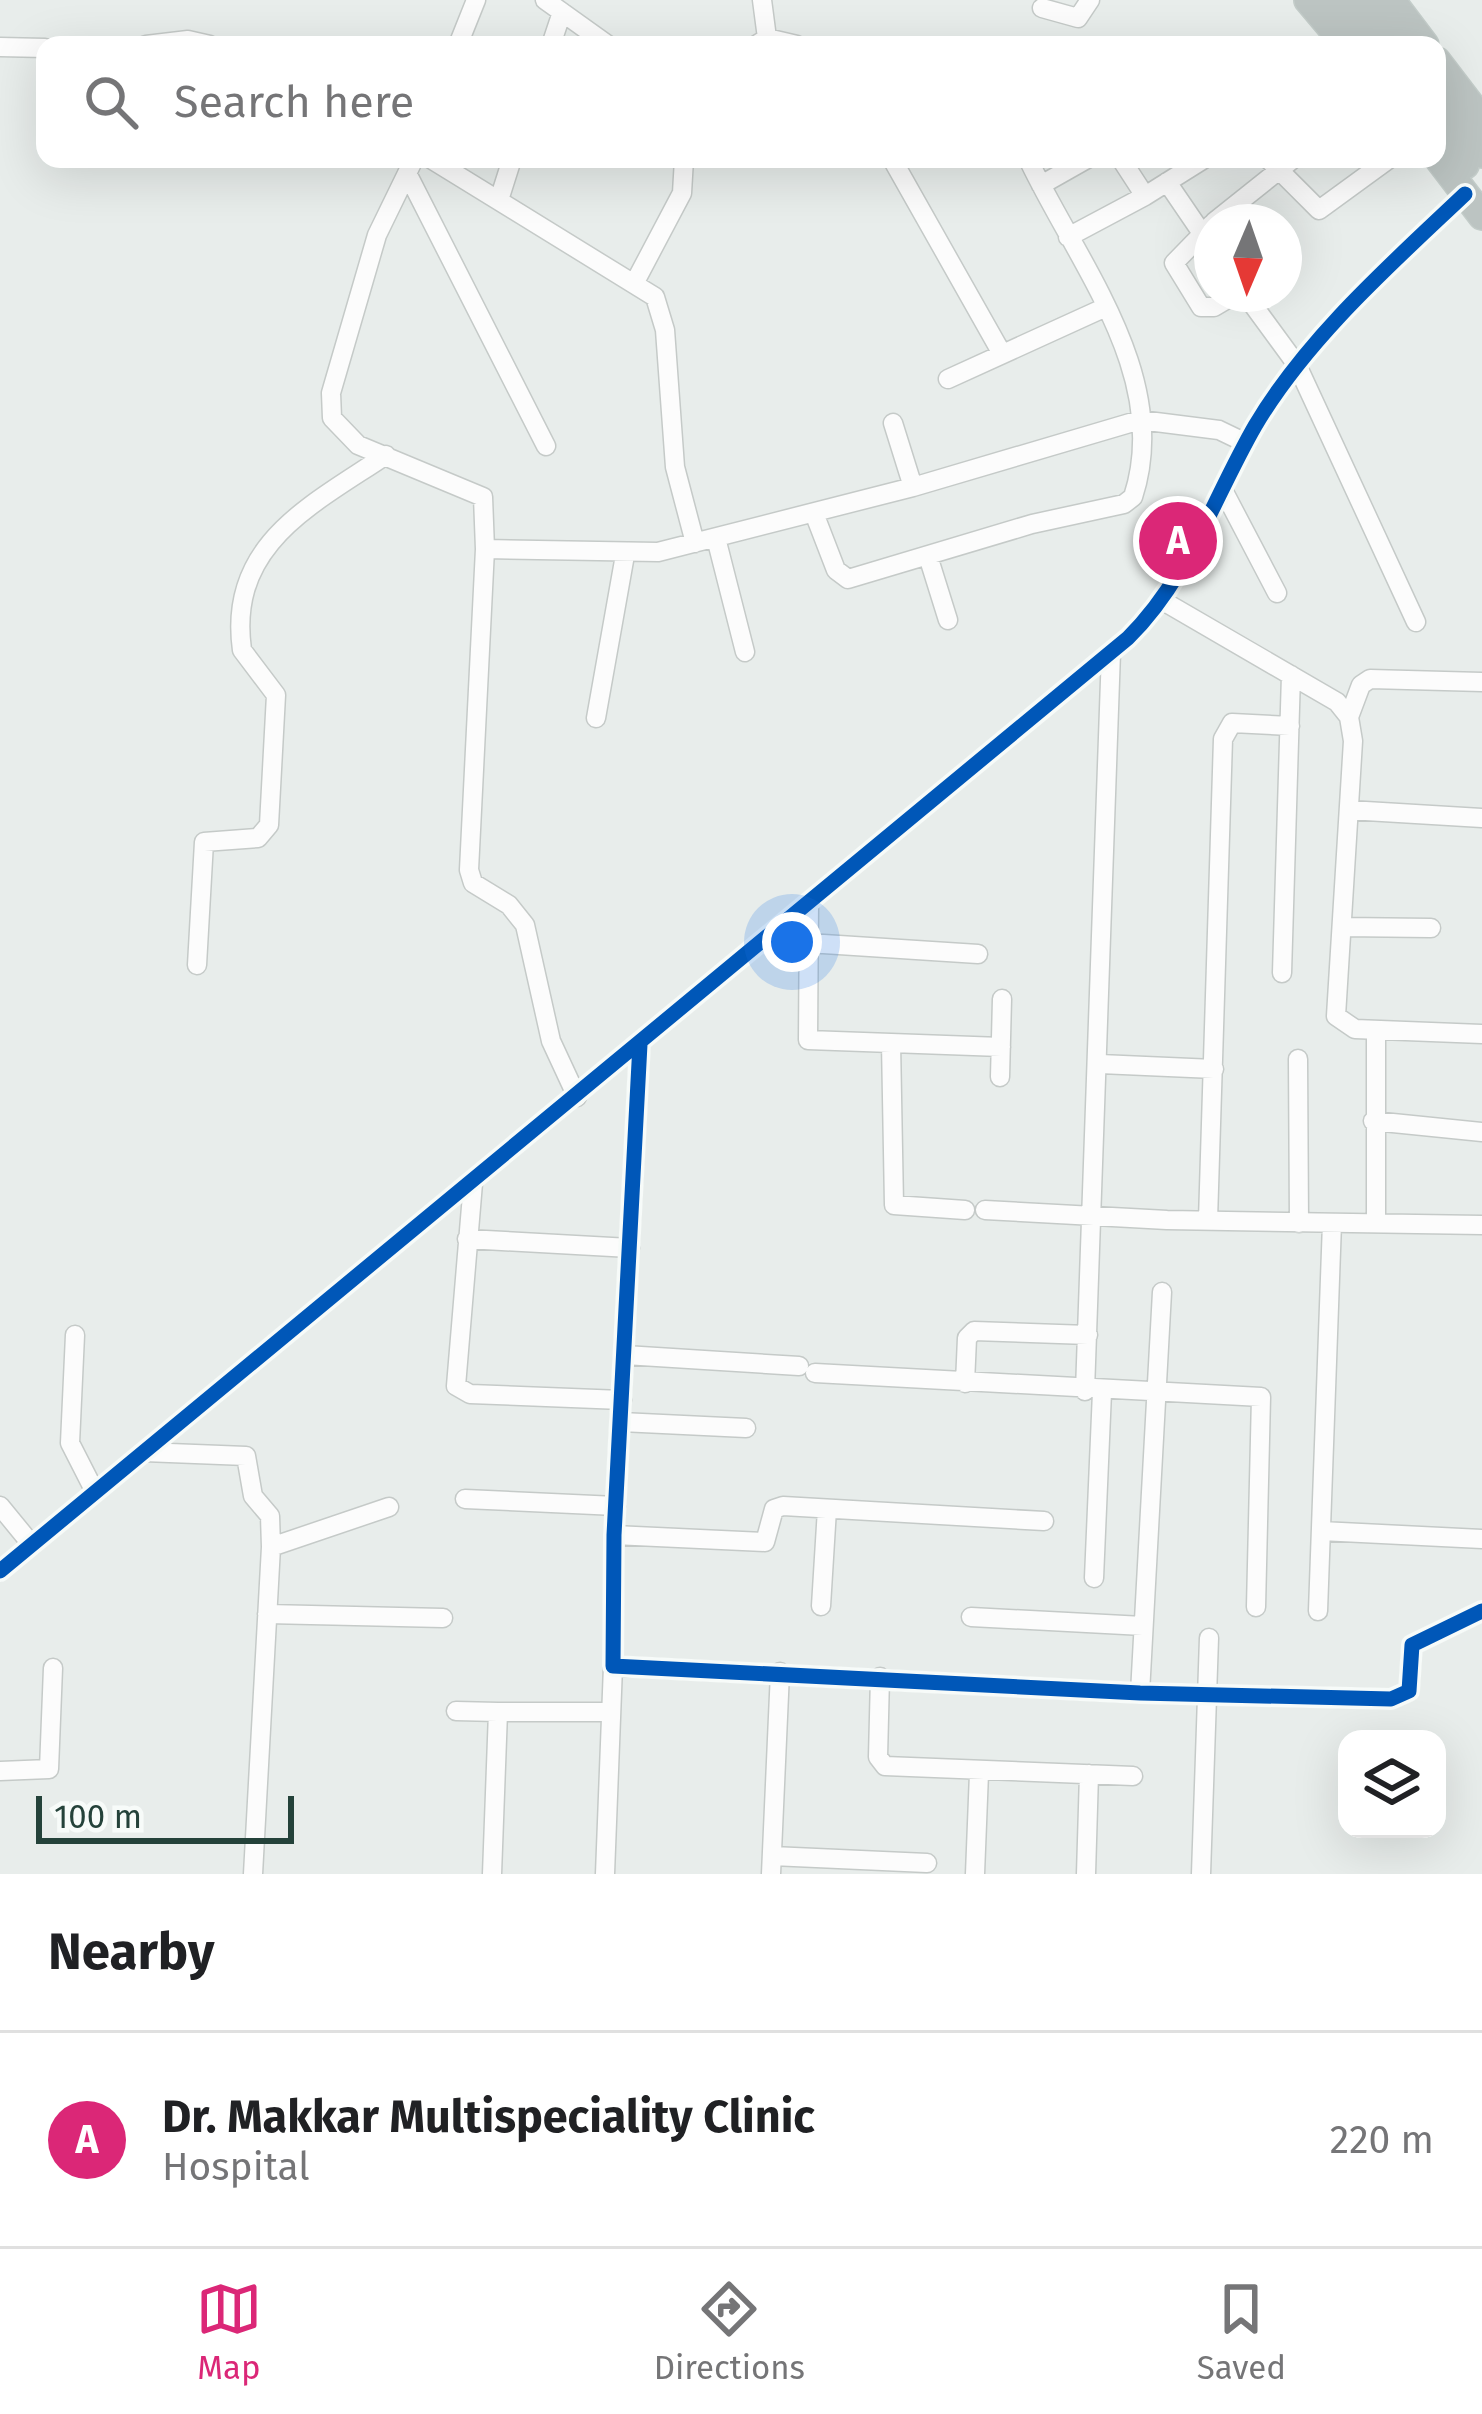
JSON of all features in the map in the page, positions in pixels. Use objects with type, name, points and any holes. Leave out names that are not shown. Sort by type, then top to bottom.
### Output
[{"type":"highway","points":[[1308,0],[1338,36]]},
{"type":"highway","points":[[1339,0],[1365,36]]},
{"type":"highway","points":[[1365,0],[1393,36]]},
{"type":"highway","points":[[1390,0],[1418,36]]},
{"type":"highway","points":[[1446,73],[1482,120]]},
{"type":"highway","points":[[1446,106],[1482,154]]},
{"type":"highway","points":[[1446,146],[1476,199]]},
{"type":"highway","points":[[1446,167],[1476,199]]},
{"type":"street","points":[[462,36],[476,0]]},
{"type":"street","points":[[544,0],[595,36]]},
{"type":"street","points":[[761,36],[762,0]]},
{"type":"street","points":[[1042,8],[1078,18],[1090,0]]},
{"type":"street","points":[[554,36],[562,12]]},
{"type":"street","points":[[0,47],[36,48]]},
{"type":"street","points":[[409,168],[377,235],[331,393],[332,418],[342,434],[482,497],[485,549],[469,870],[473,883],[509,904],[525,925],[551,1041],[577,1097]]},
{"type":"street","points":[[411,168],[546,446]]},
{"type":"street","points":[[446,168],[655,297],[662,312],[675,466],[695,543]]},
{"type":"street","points":[[499,200],[509,168]]},
{"type":"street","points":[[635,282],[682,193],[683,168]]},
{"type":"street","points":[[897,168],[1001,352]]},
{"type":"street","points":[[814,513],[840,576],[856,578],[1032,524],[1124,505],[1136,487],[1140,420],[1133,368],[1033,168]]},
{"type":"street","points":[[1041,184],[1070,168]]},
{"type":"street","points":[[1127,168],[1145,196]]},
{"type":"street","points":[[1068,237],[1186,168]]},
{"type":"street","points":[[1238,204],[1275,168]]},
{"type":"street","points":[[1284,168],[1319,210],[1377,168]]},
{"type":"street","points":[[1167,182],[1194,213]]},
{"type":"street","points":[[0,1570],[1111,652],[1163,601],[1246,443],[1297,365],[1476,199]]},
{"type":"street","points":[[1194,245],[1174,263],[1194,298]]},
{"type":"street","points":[[948,379],[1106,308]]},
{"type":"street","points":[[1255,312],[1297,365],[1416,622]]},
{"type":"street","points":[[485,549],[625,556],[695,543],[913,487],[1140,420],[1219,430],[1246,443]]},
{"type":"street","points":[[893,423],[913,487]]},
{"type":"street","points":[[197,965],[204,842],[258,838],[269,825],[276,694],[242,650],[248,585],[270,536],[386,455]]},
{"type":"street","points":[[1222,488],[1277,593]]},
{"type":"street","points":[[716,538],[746,652]]},
{"type":"street","points":[[596,718],[625,556]]},
{"type":"street","points":[[928,556],[947,620]]},
{"type":"street","points":[[1163,601],[1337,702],[1349,717],[1353,741],[1336,1016],[1355,1029],[1482,1034]]},
{"type":"street","points":[[1094,1579],[1094,1392],[1088,1335],[1111,652]]},
{"type":"street","points":[[1282,973],[1291,674]]},
{"type":"street","points":[[1349,717],[1361,685],[1370,679],[1482,682]]},
{"type":"street","points":[[1208,1220],[1222,740],[1232,723],[1290,726]]},
{"type":"street","points":[[1349,810],[1482,818]]},
{"type":"street","points":[[809,902],[808,1040],[1001,1047]]},
{"type":"street","points":[[1342,927],[1431,928]]},
{"type":"street","points":[[808,943],[978,954]]},
{"type":"street","points":[[1000,1077],[1002,999]]},
{"type":"street","points":[[1376,1030],[1376,1222]]},
{"type":"street","points":[[891,1043],[894,1205],[1208,1220],[1482,1226]]},
{"type":"street","points":[[605,1874],[614,1535],[640,1044]]},
{"type":"street","points":[[1298,1059],[1299,1223]]},
{"type":"street","points":[[1100,1064],[1214,1069]]},
{"type":"street","points":[[1373,1121],[1482,1132]]},
{"type":"street","points":[[472,1183],[453,1376],[460,1391],[622,1400]]},
{"type":"street","points":[[1318,1611],[1332,1223]]},
{"type":"street","points":[[467,1239],[630,1248]]},
{"type":"street","points":[[1140,1693],[1162,1292]]},
{"type":"street","points":[[965,1383],[968,1338],[974,1331],[1088,1335]]},
{"type":"street","points":[[75,1335],[70,1443],[95,1492]]},
{"type":"street","points":[[625,1355],[1094,1392],[1261,1397],[1256,1607]]},
{"type":"street","points":[[621,1422],[746,1427]]},
{"type":"street","points":[[144,1452],[246,1456],[253,1496],[270,1516],[253,1874]]},
{"type":"street","points":[[465,1499],[616,1506]]},
{"type":"street","points":[[0,1506],[32,1545]]},
{"type":"street","points":[[271,1546],[389,1508]]},
{"type":"street","points":[[614,1535],[765,1542],[774,1509],[1044,1521]]},
{"type":"street","points":[[821,1606],[826,1509]]},
{"type":"street","points":[[1321,1531],[1482,1539]]},
{"type":"street","points":[[613,1666],[1140,1693],[1404,1696],[1409,1691],[1412,1645],[1482,1611]]},
{"type":"street","points":[[267,1614],[443,1618]]},
{"type":"street","points":[[970,1617],[1143,1626]]},
{"type":"street","points":[[1201,1874],[1209,1637]]},
{"type":"street","points":[[0,1771],[49,1769],[52,1668]]},
{"type":"street","points":[[780,1672],[772,1865],[926,1863]]},
{"type":"street","points":[[880,1677],[878,1757],[885,1766],[1133,1776]]},
{"type":"street","points":[[456,1711],[611,1712]]},
{"type":"street","points":[[492,1874],[498,1712]]},
{"type":"street","points":[[975,1874],[979,1773]]},
{"type":"street","points":[[1086,1874],[1089,1774]]},
{"type":"building","points":[[1170,524],[1197,539],[1179,571],[1152,556]]},
{"type":"cycle path","points":[[0,1571],[1128,638],[1167,590],[1255,426],[1299,362],[1352,303],[1465,194]]},
{"type":"cycle path","points":[[640,1044],[614,1535],[613,1666],[1140,1693],[1391,1699],[1409,1691],[1412,1645],[1482,1611]]},
{"type":"place","name":"Dr. Makkar Multispeciality Clinic","points":[[1178,541]]}]
